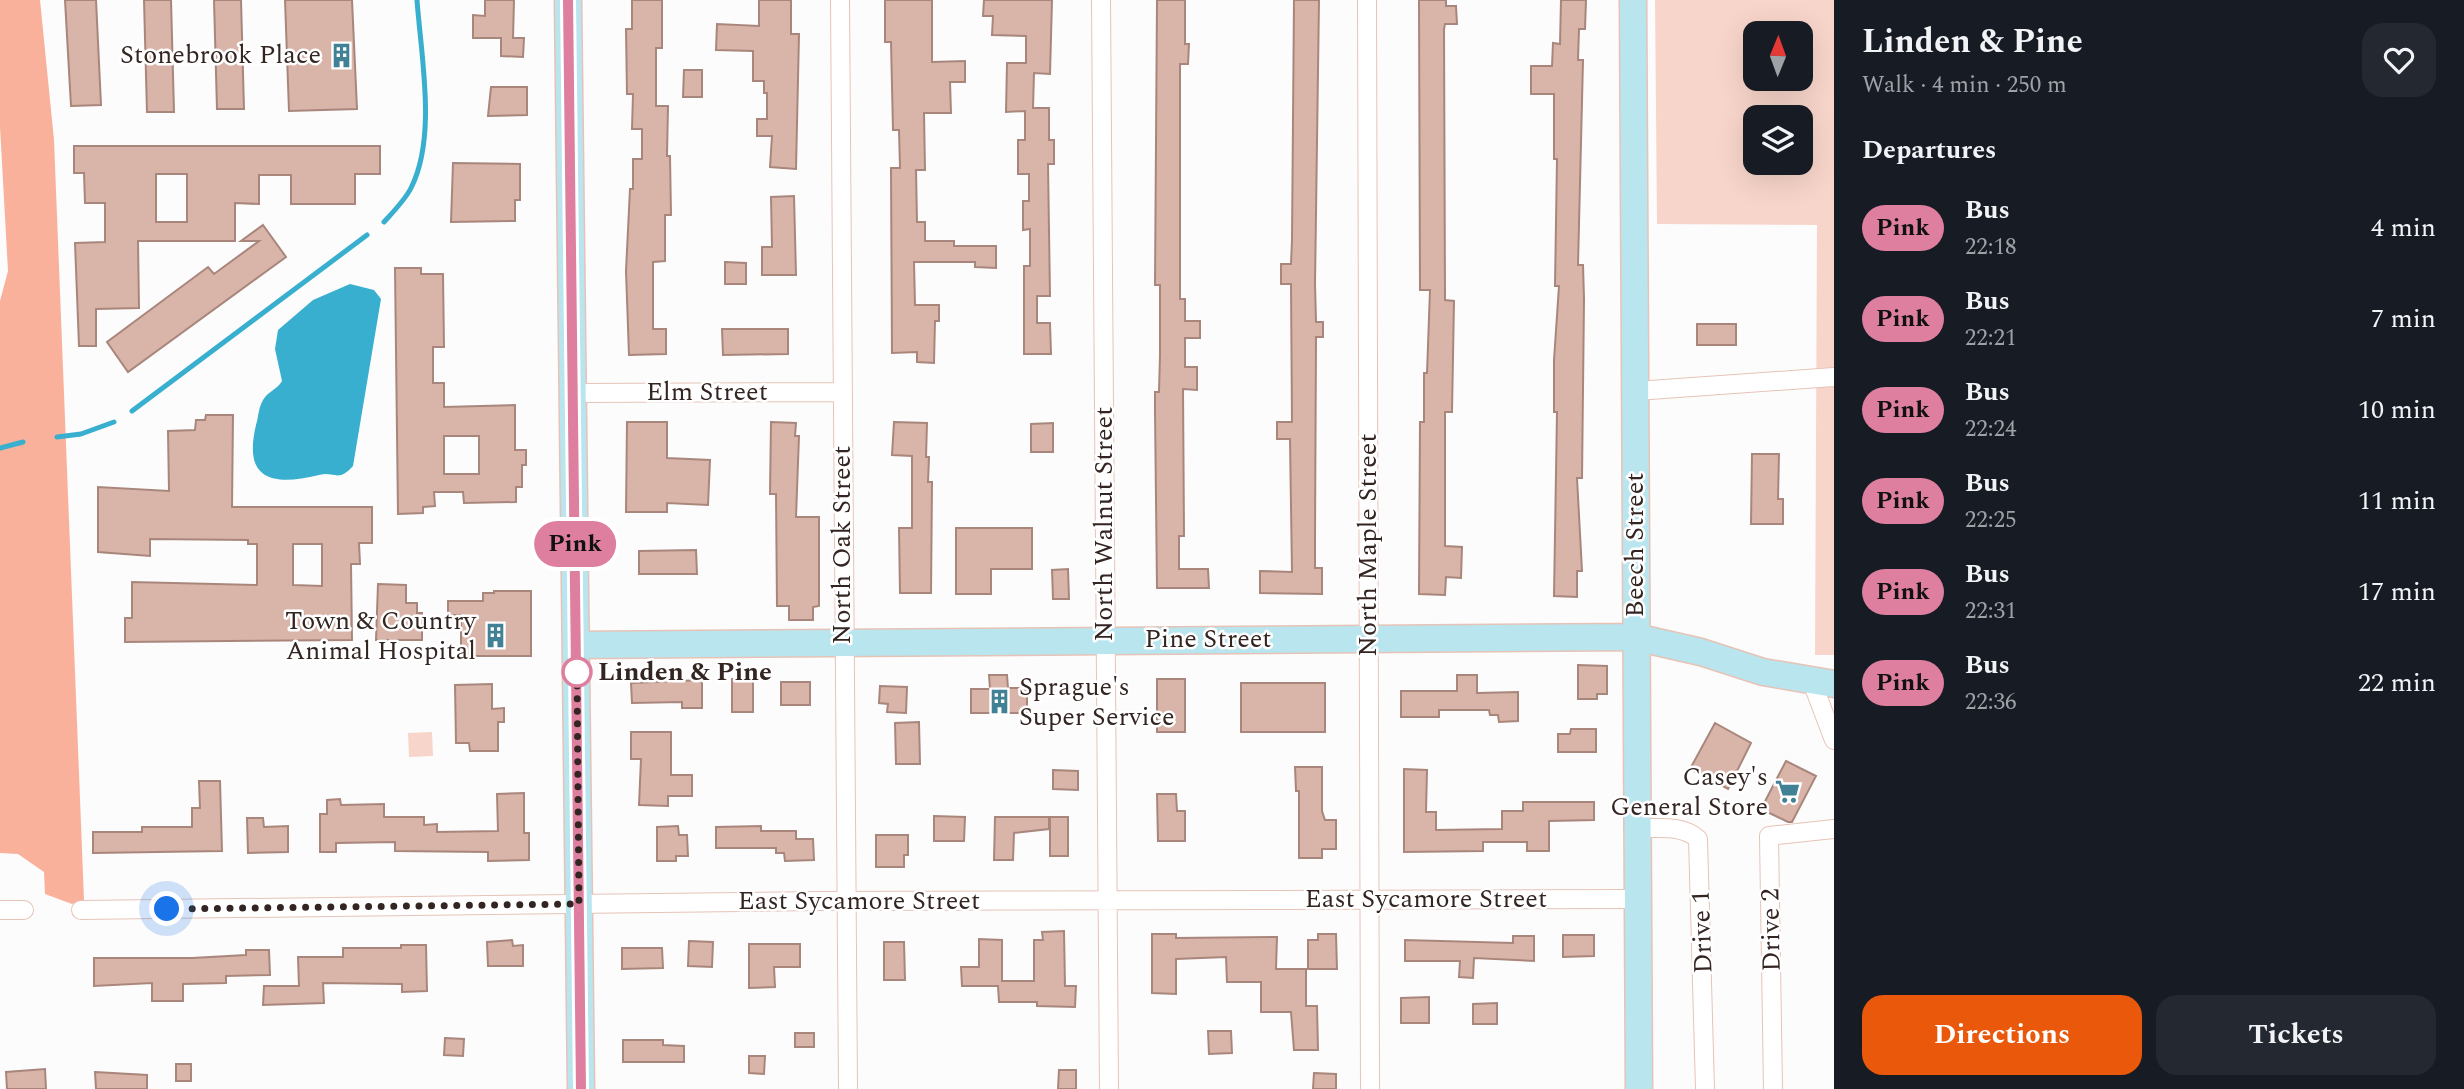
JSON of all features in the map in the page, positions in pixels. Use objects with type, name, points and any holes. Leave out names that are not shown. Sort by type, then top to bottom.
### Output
[{"type":"main road","points":[[568,0],[581,1089]]},
{"type":"main road","name":"Beech Street","points":[[1633,0],[1639,1089]]},
{"type":"main road","name":"Pine Street","points":[[577,645],[1635,637],[1823,683]]},
{"type":"street","name":"North Oak Street","points":[[840,0],[848,1089]]},
{"type":"street","name":"North Walnut Street","points":[[1101,0],[1109,1089]]},
{"type":"street","name":"North Maple Street","points":[[1367,0],[1370,1089]]},
{"type":"street","points":[[1636,391],[1834,377]]},
{"type":"street","name":"Elm Street","points":[[573,393],[842,391]]},
{"type":"street","points":[[1823,683],[1834,740]]},
{"type":"street","name":"Drive 1","points":[[1637,828],[1677,829],[1690,832],[1698,839],[1705,1089]]},
{"type":"street","name":"Drive 2","points":[[1773,1089],[1769,836],[1834,829]]},
{"type":"street","name":"East Sycamore Street","points":[[81,911],[845,901],[1637,899]]},
{"type":"street","points":[[0,910],[24,910]]},
{"type":"shaded area","points":[[0,0],[40,0],[54,140],[84,900],[72,904],[45,894],[44,872],[18,854],[0,853],[0,301],[8,271],[0,127]]},
{"type":"shaded area","points":[[1655,0],[1834,0],[1834,655],[1815,655],[1817,225],[1657,224]]},
{"type":"shaded area","points":[[432,732],[433,756],[409,757],[408,733]]},
{"type":"water","points":[[350,284],[374,290],[381,299],[353,466],[344,474],[324,474],[302,479],[275,479],[265,475],[258,468],[253,443],[261,403],[282,381],[275,349],[278,330],[313,300]]},
{"type":"building","points":[[65,0],[96,0],[101,105],[71,106]]},
{"type":"building","points":[[144,0],[171,0],[174,112],[147,112]]},
{"type":"building","points":[[214,0],[241,0],[244,109],[217,109]]},
{"type":"building","points":[[285,0],[352,0],[357,109],[289,111]]},
{"type":"building","points":[[485,0],[514,0],[513,38],[524,38],[523,57],[501,56],[501,38],[473,38],[473,15],[485,16]]},
{"type":"building","points":[[632,0],[662,0],[662,48],[656,48],[656,106],[668,106],[667,156],[670,156],[671,215],[665,215],[665,261],[653,262],[653,329],[666,329],[666,354],[629,355],[626,271],[630,189],[633,189],[633,159],[642,159],[642,129],[632,129],[633,94],[627,94],[626,29],[632,29]]},
{"type":"building","points":[[759,0],[791,0],[791,34],[799,34],[796,169],[770,167],[772,136],[757,136],[757,119],[767,119],[767,93],[764,93],[764,81],[753,81],[753,51],[716,50],[717,24],[759,26]]},
{"type":"building","points":[[885,0],[932,0],[932,62],[965,61],[965,82],[950,82],[951,113],[924,113],[925,170],[916,170],[917,222],[925,222],[925,241],[954,241],[954,246],[996,246],[996,268],[975,267],[975,262],[914,262],[915,305],[939,305],[939,321],[935,321],[934,363],[917,362],[917,352],[892,353],[891,168],[900,168],[899,130],[893,130],[891,42],[885,42]]},
{"type":"building","points":[[984,0],[1052,0],[1050,74],[1034,73],[1033,108],[1049,108],[1049,140],[1054,140],[1054,164],[1048,164],[1050,296],[1037,296],[1037,323],[1050,323],[1051,354],[1024,354],[1024,266],[1030,266],[1030,229],[1023,230],[1023,201],[1029,201],[1029,174],[1018,174],[1018,140],[1025,140],[1025,111],[1006,112],[1007,63],[1026,63],[1026,36],[992,35],[993,16],[983,16]]},
{"type":"building","points":[[1157,0],[1185,0],[1185,44],[1189,44],[1188,64],[1180,64],[1180,299],[1185,299],[1185,321],[1200,321],[1200,338],[1185,338],[1185,367],[1197,367],[1197,390],[1183,389],[1184,536],[1179,536],[1179,569],[1208,569],[1209,588],[1157,588],[1155,392],[1159,392],[1160,285],[1155,285]]},
{"type":"building","points":[[1294,0],[1319,0],[1315,284],[1316,322],[1323,322],[1323,337],[1316,337],[1315,568],[1322,568],[1322,594],[1260,593],[1260,571],[1292,572],[1290,439],[1277,439],[1277,422],[1292,422],[1291,284],[1281,284],[1281,264],[1291,264]]},
{"type":"building","points":[[1419,0],[1446,0],[1446,6],[1456,6],[1457,24],[1445,24],[1444,29],[1445,300],[1454,301],[1452,412],[1445,412],[1445,546],[1462,547],[1461,578],[1446,577],[1445,595],[1419,594],[1420,422],[1424,422],[1424,373],[1427,373],[1430,290],[1420,290]]},
{"type":"building","points":[[1561,0],[1586,0],[1585,29],[1579,29],[1578,60],[1583,60],[1578,265],[1583,265],[1584,299],[1582,478],[1577,478],[1582,571],[1577,571],[1577,597],[1554,596],[1557,412],[1554,412],[1554,360],[1559,286],[1555,286],[1557,159],[1554,159],[1554,94],[1531,94],[1531,66],[1552,66],[1553,43],[1560,44]]},
{"type":"building","points":[[684,70],[702,70],[702,97],[683,97]]},
{"type":"building","points":[[491,87],[527,87],[527,115],[488,116]]},
{"type":"building","points":[[74,146],[380,146],[380,174],[355,174],[355,204],[291,204],[291,175],[259,175],[259,204],[235,203],[235,241],[138,241],[139,308],[96,309],[96,346],[79,346],[75,243],[105,242],[105,203],[85,203],[84,173],[74,173]],"holes":[[[156,174],[187,174],[187,222],[156,222]]]},
{"type":"building","points":[[453,163],[520,164],[520,200],[515,200],[515,221],[451,222]]},
{"type":"building","points":[[794,196],[796,275],[762,275],[762,247],[772,247],[771,197]]},
{"type":"building","points":[[263,225],[286,257],[128,372],[107,342],[208,267],[214,274],[259,241],[241,241]]},
{"type":"building","points":[[725,262],[746,263],[746,284],[725,284]]},
{"type":"building","points":[[395,268],[421,268],[421,274],[443,274],[444,347],[433,347],[433,383],[444,383],[444,407],[515,405],[515,450],[526,450],[526,465],[522,465],[522,487],[516,487],[516,502],[464,503],[463,492],[434,492],[435,506],[423,507],[423,513],[398,514]],"holes":[[[444,436],[479,436],[479,474],[444,474]]]},
{"type":"building","points":[[1697,324],[1736,324],[1736,345],[1697,345]]},
{"type":"building","points":[[722,329],[788,329],[788,354],[723,355]]},
{"type":"building","points":[[206,415],[233,415],[232,507],[372,507],[372,543],[359,543],[360,564],[351,564],[352,640],[125,642],[125,618],[132,618],[132,582],[257,585],[257,544],[248,544],[248,540],[150,539],[150,556],[98,552],[98,487],[169,491],[168,431],[195,430],[196,420],[205,420]],"holes":[[[293,544],[322,544],[322,586],[293,585]]]},
{"type":"building","points":[[627,422],[667,422],[667,458],[710,460],[708,505],[667,503],[667,512],[626,512]]},
{"type":"building","points":[[771,422],[796,423],[795,436],[799,436],[796,517],[819,517],[819,606],[813,607],[813,620],[789,620],[789,606],[777,606],[776,494],[770,494]]},
{"type":"building","points":[[894,422],[927,423],[928,482],[932,482],[931,593],[900,593],[899,528],[912,528],[912,456],[892,455]]},
{"type":"building","points":[[1053,423],[1053,452],[1031,452],[1031,424]]},
{"type":"building","points":[[1752,454],[1779,454],[1778,499],[1783,499],[1783,524],[1751,524]]},
{"type":"building","points":[[956,528],[1032,528],[1032,569],[991,569],[991,594],[956,594]]},
{"type":"building","points":[[696,550],[697,574],[639,574],[639,551]]},
{"type":"building","points":[[1068,569],[1069,599],[1053,599],[1052,570]]},
{"type":"building","points":[[378,584],[406,585],[406,603],[417,603],[417,613],[422,613],[422,640],[376,640]]},
{"type":"building","name":"Town & Country Animal Hospital","points":[[531,591],[531,656],[461,656],[461,615],[448,615],[448,601],[483,601],[483,593]]},
{"type":"building","points":[[1578,665],[1607,666],[1607,694],[1597,694],[1597,699],[1578,699]]},
{"type":"building","name":"Sprague's Super Service","points":[[989,675],[1007,675],[1008,688],[1027,688],[1027,713],[971,713],[971,689],[990,689]]},
{"type":"building","points":[[1457,675],[1477,675],[1477,693],[1518,692],[1518,721],[1499,722],[1498,715],[1490,715],[1489,710],[1439,710],[1439,717],[1401,717],[1401,691],[1457,691]]},
{"type":"building","points":[[732,679],[753,679],[753,712],[732,712]]},
{"type":"building","points":[[1157,679],[1185,679],[1185,732],[1157,732]]},
{"type":"building","points":[[702,680],[702,708],[682,708],[682,702],[632,703],[631,683]]},
{"type":"building","points":[[781,682],[810,682],[810,705],[781,705]]},
{"type":"building","points":[[1241,683],[1325,683],[1325,732],[1241,732]]},
{"type":"building","points":[[492,684],[492,709],[504,708],[504,722],[498,722],[498,751],[470,751],[469,743],[456,743],[455,685]]},
{"type":"building","points":[[880,686],[907,687],[906,713],[887,712],[888,704],[879,703]]},
{"type":"building","points":[[919,722],[920,764],[896,764],[895,723]]},
{"type":"building","name":"Casey's General Store","points":[[1715,723],[1751,743],[1728,789],[1690,769]]},
{"type":"building","points":[[1571,729],[1596,729],[1596,752],[1558,752],[1558,734],[1570,734]]},
{"type":"building","points":[[631,732],[671,732],[671,775],[692,775],[692,796],[668,796],[668,806],[639,805],[641,759],[631,759]]},
{"type":"building","name":"Casey's General Store","points":[[1786,761],[1816,776],[1792,822],[1761,809]]},
{"type":"building","points":[[1295,767],[1322,767],[1322,811],[1325,820],[1336,820],[1336,849],[1322,849],[1322,858],[1299,858],[1299,791],[1296,791]]},
{"type":"building","points":[[1404,769],[1427,770],[1426,812],[1436,812],[1436,830],[1502,829],[1502,811],[1523,811],[1523,802],[1594,802],[1594,820],[1549,821],[1549,851],[1527,851],[1527,842],[1483,842],[1483,851],[1404,852]]},
{"type":"building","points":[[1053,770],[1078,771],[1078,790],[1053,789]]},
{"type":"building","points":[[199,781],[220,781],[222,851],[93,853],[93,832],[142,832],[142,827],[192,827],[192,808],[200,808]]},
{"type":"building","points":[[524,793],[524,833],[529,833],[529,860],[488,861],[488,852],[395,851],[395,842],[336,843],[336,852],[320,852],[320,814],[327,814],[327,800],[340,799],[341,805],[384,804],[384,817],[424,817],[424,825],[437,824],[437,832],[498,831],[497,794]]},
{"type":"building","points":[[1157,794],[1176,794],[1177,811],[1185,811],[1185,841],[1158,841]]},
{"type":"building","points":[[934,816],[965,817],[964,841],[934,841]]},
{"type":"building","points":[[995,817],[1049,817],[1049,829],[1014,833],[1013,860],[994,860]]},
{"type":"building","points":[[1050,817],[1068,817],[1068,856],[1050,856]]},
{"type":"building","points":[[247,818],[263,818],[264,827],[288,826],[288,852],[248,853]]},
{"type":"building","points":[[678,826],[679,835],[687,835],[688,856],[676,856],[676,861],[657,861],[657,827]]},
{"type":"building","points":[[761,826],[761,831],[796,831],[796,839],[813,839],[814,860],[785,861],[784,853],[776,853],[776,848],[716,848],[716,827]]},
{"type":"building","points":[[876,835],[908,835],[908,855],[904,855],[904,867],[876,867]]},
{"type":"building","points":[[1064,931],[1065,986],[1076,986],[1075,1007],[1037,1006],[1037,1002],[999,1002],[998,986],[962,986],[961,967],[979,967],[979,939],[1002,940],[1002,981],[1034,981],[1034,940],[1043,940],[1042,932]]},
{"type":"building","points":[[1152,934],[1176,934],[1176,938],[1277,937],[1276,969],[1306,969],[1306,1006],[1317,1006],[1318,1050],[1294,1050],[1291,1012],[1261,1012],[1261,982],[1227,982],[1226,957],[1176,959],[1176,994],[1152,993]]},
{"type":"building","points":[[1318,934],[1336,934],[1337,969],[1308,969],[1308,940],[1318,940]]},
{"type":"building","points":[[1563,935],[1594,935],[1594,956],[1563,957]]},
{"type":"building","points":[[1513,936],[1534,936],[1534,961],[1474,958],[1473,978],[1459,977],[1460,961],[1405,961],[1405,940],[1513,943]]},
{"type":"building","points":[[512,940],[513,946],[523,945],[523,966],[488,966],[487,942]]},
{"type":"building","points":[[689,941],[713,942],[712,967],[688,966]]},
{"type":"building","points":[[884,942],[904,942],[905,980],[884,980]]},
{"type":"building","points":[[749,944],[800,944],[800,967],[774,967],[775,987],[749,988]]},
{"type":"building","points":[[401,945],[426,945],[427,991],[402,992],[402,984],[323,983],[324,1003],[263,1005],[264,986],[299,986],[298,957],[343,957],[343,948],[401,948]]},
{"type":"building","points":[[622,948],[662,948],[663,968],[622,969]]},
{"type":"building","points":[[246,950],[269,950],[270,975],[226,976],[226,983],[183,984],[183,1001],[152,1001],[152,983],[94,986],[94,958],[192,958],[246,955]]},
{"type":"building","points":[[1429,997],[1429,1023],[1401,1023],[1401,998]]},
{"type":"building","points":[[1497,1003],[1497,1024],[1473,1024],[1473,1004]]},
{"type":"building","points":[[1208,1031],[1231,1031],[1232,1053],[1209,1054]]},
{"type":"building","points":[[795,1033],[814,1033],[814,1047],[795,1047]]},
{"type":"building","points":[[445,1038],[464,1039],[463,1056],[444,1055]]},
{"type":"building","points":[[623,1040],[663,1040],[663,1045],[684,1046],[684,1062],[623,1062]]},
{"type":"building","points":[[749,1056],[765,1056],[764,1074],[749,1073]]},
{"type":"building","points":[[176,1064],[191,1064],[191,1081],[176,1081]]},
{"type":"building","points":[[45,1069],[46,1089],[7,1089],[6,1072]]},
{"type":"building","points":[[1059,1070],[1076,1070],[1076,1089],[1058,1089]]},
{"type":"building","points":[[95,1072],[147,1075],[147,1089],[96,1089]]},
{"type":"building","points":[[1314,1073],[1336,1074],[1336,1089],[1313,1089]]},
{"type":"waterway","points":[[384,222],[411,188],[419,168],[423,145],[424,71],[417,0]]},
{"type":"waterway","points":[[132,411],[367,235]]},
{"type":"waterway","points":[[57,437],[81,434],[114,422]]},
{"type":"waterway","points":[[0,448],[23,442]]},
{"type":"bus line","name":"Pink","points":[[568,0],[581,1089]]},
{"type":"place","name":"Stonebrook Place","points":[[341,55]]},
{"type":"place","name":"Town & Country Animal Hospital","points":[[496,636]]},
{"type":"place","name":"Linden & Pine","points":[[577,672]]},
{"type":"place","name":"Sprague's Super Service","points":[[999,702]]},
{"type":"place","name":"Casey's General Store","points":[[1788,792]]},
{"type":"route","points":[[167,909],[579,904],[577,672]]}]
